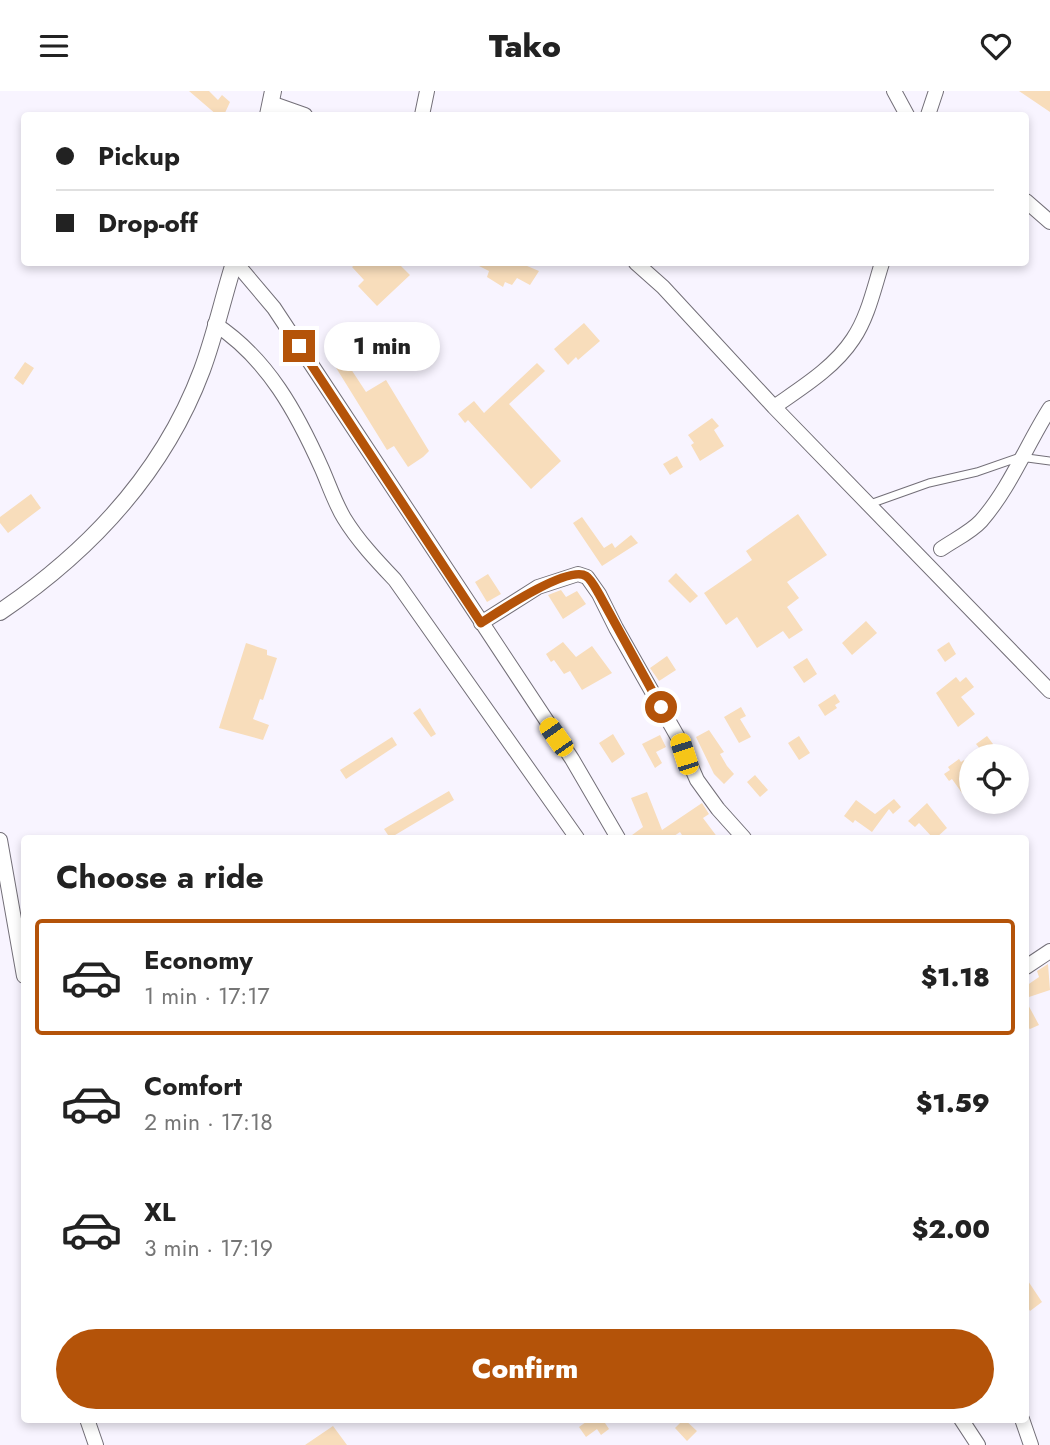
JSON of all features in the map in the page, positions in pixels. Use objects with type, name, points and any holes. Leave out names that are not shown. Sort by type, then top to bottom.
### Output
[{"type":"street","points":[[423,112],[427,91]]},
{"type":"street","points":[[894,91],[906,112]]},
{"type":"street","points":[[929,112],[936,91]]},
{"type":"street","points":[[271,103],[296,112]]},
{"type":"street","points":[[1029,204],[1050,222]]},
{"type":"street","points":[[0,613],[67,563],[108,523],[141,484],[180,418],[202,370],[234,266]]},
{"type":"street","points":[[238,266],[274,308],[579,770],[616,835]]},
{"type":"street","points":[[639,266],[663,287],[774,407],[1050,691]]},
{"type":"street","points":[[774,407],[823,371],[853,340],[867,311],[881,266]]},
{"type":"street","points":[[215,324],[237,338],[269,375],[297,415],[343,517],[362,544],[395,580],[575,835]]},
{"type":"street","points":[[941,549],[979,523],[1012,476],[1020,457],[1050,408]]},
{"type":"street","points":[[481,623],[538,587],[579,574],[587,577],[680,741],[697,780],[741,835]]},
{"type":"street","points":[[0,840],[21,959]]},
{"type":"street","points":[[1029,965],[1050,951]]},
{"type":"street","points":[[88,1423],[96,1445]]},
{"type":"street","points":[[964,1423],[978,1445]]},
{"type":"street","points":[[1023,1423],[1031,1445]]},
{"type":"lane","points":[[870,504],[929,483],[1020,457],[1050,461]]},
{"type":"building","points":[[189,91],[209,91],[218,100],[222,95],[230,102],[225,112],[214,112]]},
{"type":"building","points":[[1019,91],[1050,91],[1050,112]]},
{"type":"building","points":[[401,266],[410,275],[377,306],[358,286],[364,280],[352,267]]},
{"type":"building","points":[[479,266],[527,266],[539,271],[530,285],[517,278],[512,285],[505,282],[503,287],[487,277],[489,271]]},
{"type":"building","points":[[584,323],[600,341],[568,365],[554,349]]},
{"type":"building","points":[[345,360],[366,392],[386,380],[429,451],[423,457],[408,467],[394,446],[387,450],[335,366]]},
{"type":"building","points":[[25,362],[34,368],[23,385],[14,378]]},
{"type":"building","points":[[537,363],[545,371],[509,404],[561,461],[531,489],[468,420],[465,423],[458,414],[474,401],[484,413]]},
{"type":"building","points":[[712,418],[719,426],[714,430],[724,446],[700,461],[688,435]]},
{"type":"building","points":[[677,456],[683,467],[670,475],[663,464]]},
{"type":"building","points":[[31,494],[41,508],[8,533],[0,523],[0,517]]},
{"type":"building","points":[[798,514],[827,555],[787,582],[799,598],[787,607],[803,630],[789,639],[783,631],[757,648],[737,617],[726,625],[704,593],[752,560],[746,551]]},
{"type":"building","points":[[582,517],[604,548],[612,543],[615,548],[631,535],[638,543],[602,566],[573,523]]},
{"type":"building","points":[[676,573],[698,596],[690,603],[668,581]]},
{"type":"building","points":[[488,574],[501,594],[487,602],[475,582]]},
{"type":"building","points":[[561,590],[566,597],[577,591],[586,604],[563,619],[548,595]]},
{"type":"building","points":[[866,621],[877,633],[852,655],[842,643]]},
{"type":"building","points":[[563,642],[576,657],[592,646],[612,673],[582,690],[570,671],[564,674],[546,654]]},
{"type":"building","points":[[949,642],[956,654],[945,662],[937,650]]},
{"type":"building","points":[[246,643],[267,650],[267,655],[277,658],[263,700],[260,699],[253,719],[269,725],[263,740],[219,728]]},
{"type":"building","points":[[667,656],[676,670],[659,681],[650,668]]},
{"type":"building","points":[[807,658],[817,674],[804,683],[793,667]]},
{"type":"building","points":[[956,677],[960,682],[966,677],[974,687],[961,697],[975,714],[958,727],[936,693]]},
{"type":"building","points":[[835,694],[840,702],[835,705],[837,708],[825,716],[818,705]]},
{"type":"building","points":[[741,707],[746,716],[740,719],[751,737],[739,743],[724,717]]},
{"type":"building","points":[[420,708],[436,734],[431,737],[413,713]]},
{"type":"building","points":[[709,730],[724,752],[720,754],[734,774],[724,784],[714,774],[696,737]]},
{"type":"building","points":[[613,734],[625,754],[612,763],[599,743]]},
{"type":"building","points":[[660,735],[666,747],[656,752],[662,763],[655,768],[642,744]]},
{"type":"building","points":[[799,736],[810,753],[799,760],[788,743]]},
{"type":"building","points":[[987,736],[993,744],[976,744]]},
{"type":"building","points":[[392,737],[397,745],[346,779],[340,770]]},
{"type":"building","points":[[959,759],[959,789],[944,774],[950,770],[948,767]]},
{"type":"building","points":[[755,775],[768,790],[760,797],[747,782]]},
{"type":"building","points":[[449,791],[454,800],[395,835],[388,835],[384,829]]},
{"type":"building","points":[[647,792],[662,830],[702,803],[709,814],[703,818],[716,835],[682,835],[680,832],[676,835],[632,835],[643,827],[631,798]]},
{"type":"building","points":[[894,799],[901,807],[893,814],[889,809],[872,832],[844,816],[856,800],[875,814]]},
{"type":"building","points":[[927,803],[947,828],[939,835],[930,835],[919,823],[915,827],[908,821]]},
{"type":"building","points":[[1048,964],[1050,990],[1029,997],[1029,984],[1039,977],[1037,971]]},
{"type":"building","points":[[1029,1007],[1039,1025],[1029,1028]]},
{"type":"building","points":[[1029,1282],[1042,1302],[1029,1309]]},
{"type":"building","points":[[584,1423],[605,1423],[609,1429],[601,1435],[597,1429],[586,1437],[579,1427]]},
{"type":"building","points":[[680,1423],[688,1423],[697,1431],[687,1441],[675,1428]]},
{"type":"building","points":[[333,1426],[347,1445],[305,1445]]},
{"type":"route","points":[[299,346],[481,623],[538,587],[579,574],[587,577],[661,707]]}]
